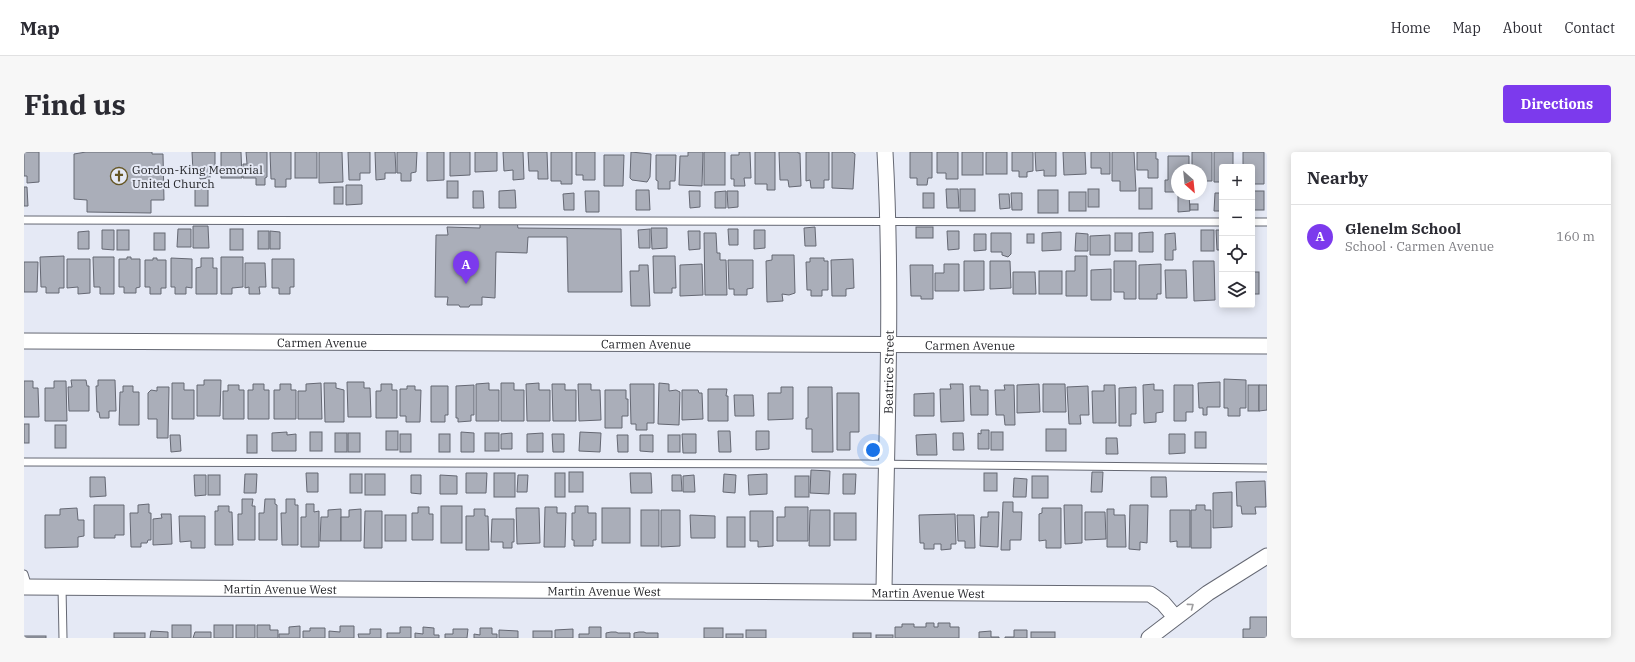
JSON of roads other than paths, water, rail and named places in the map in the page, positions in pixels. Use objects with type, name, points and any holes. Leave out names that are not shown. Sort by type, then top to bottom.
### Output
[{"type":"street","name":"Beatrice Street","points":[[884,591],[889,345],[889,222],[885,152]]},
{"type":"street","name":"Carmen Avenue","points":[[24,341],[1267,346]]},
{"type":"street","points":[[1148,638],[1208,593],[1267,556]]},
{"type":"street","name":"Martin Avenue West","points":[[25,582],[62,587],[884,591],[1150,594],[1163,603],[1175,617]]},
{"type":"lane","points":[[24,220],[1219,222]]},
{"type":"lane","points":[[1255,222],[1267,222]]},
{"type":"lane","points":[[24,462],[886,464],[1267,468]]},
{"type":"lane","points":[[62,587],[63,638]]},
{"type":"place","name":"Gordon-King Memorial United Church","points":[[119,176]]},
{"type":"place","name":"Glenelm School","points":[[466,284]]}]
